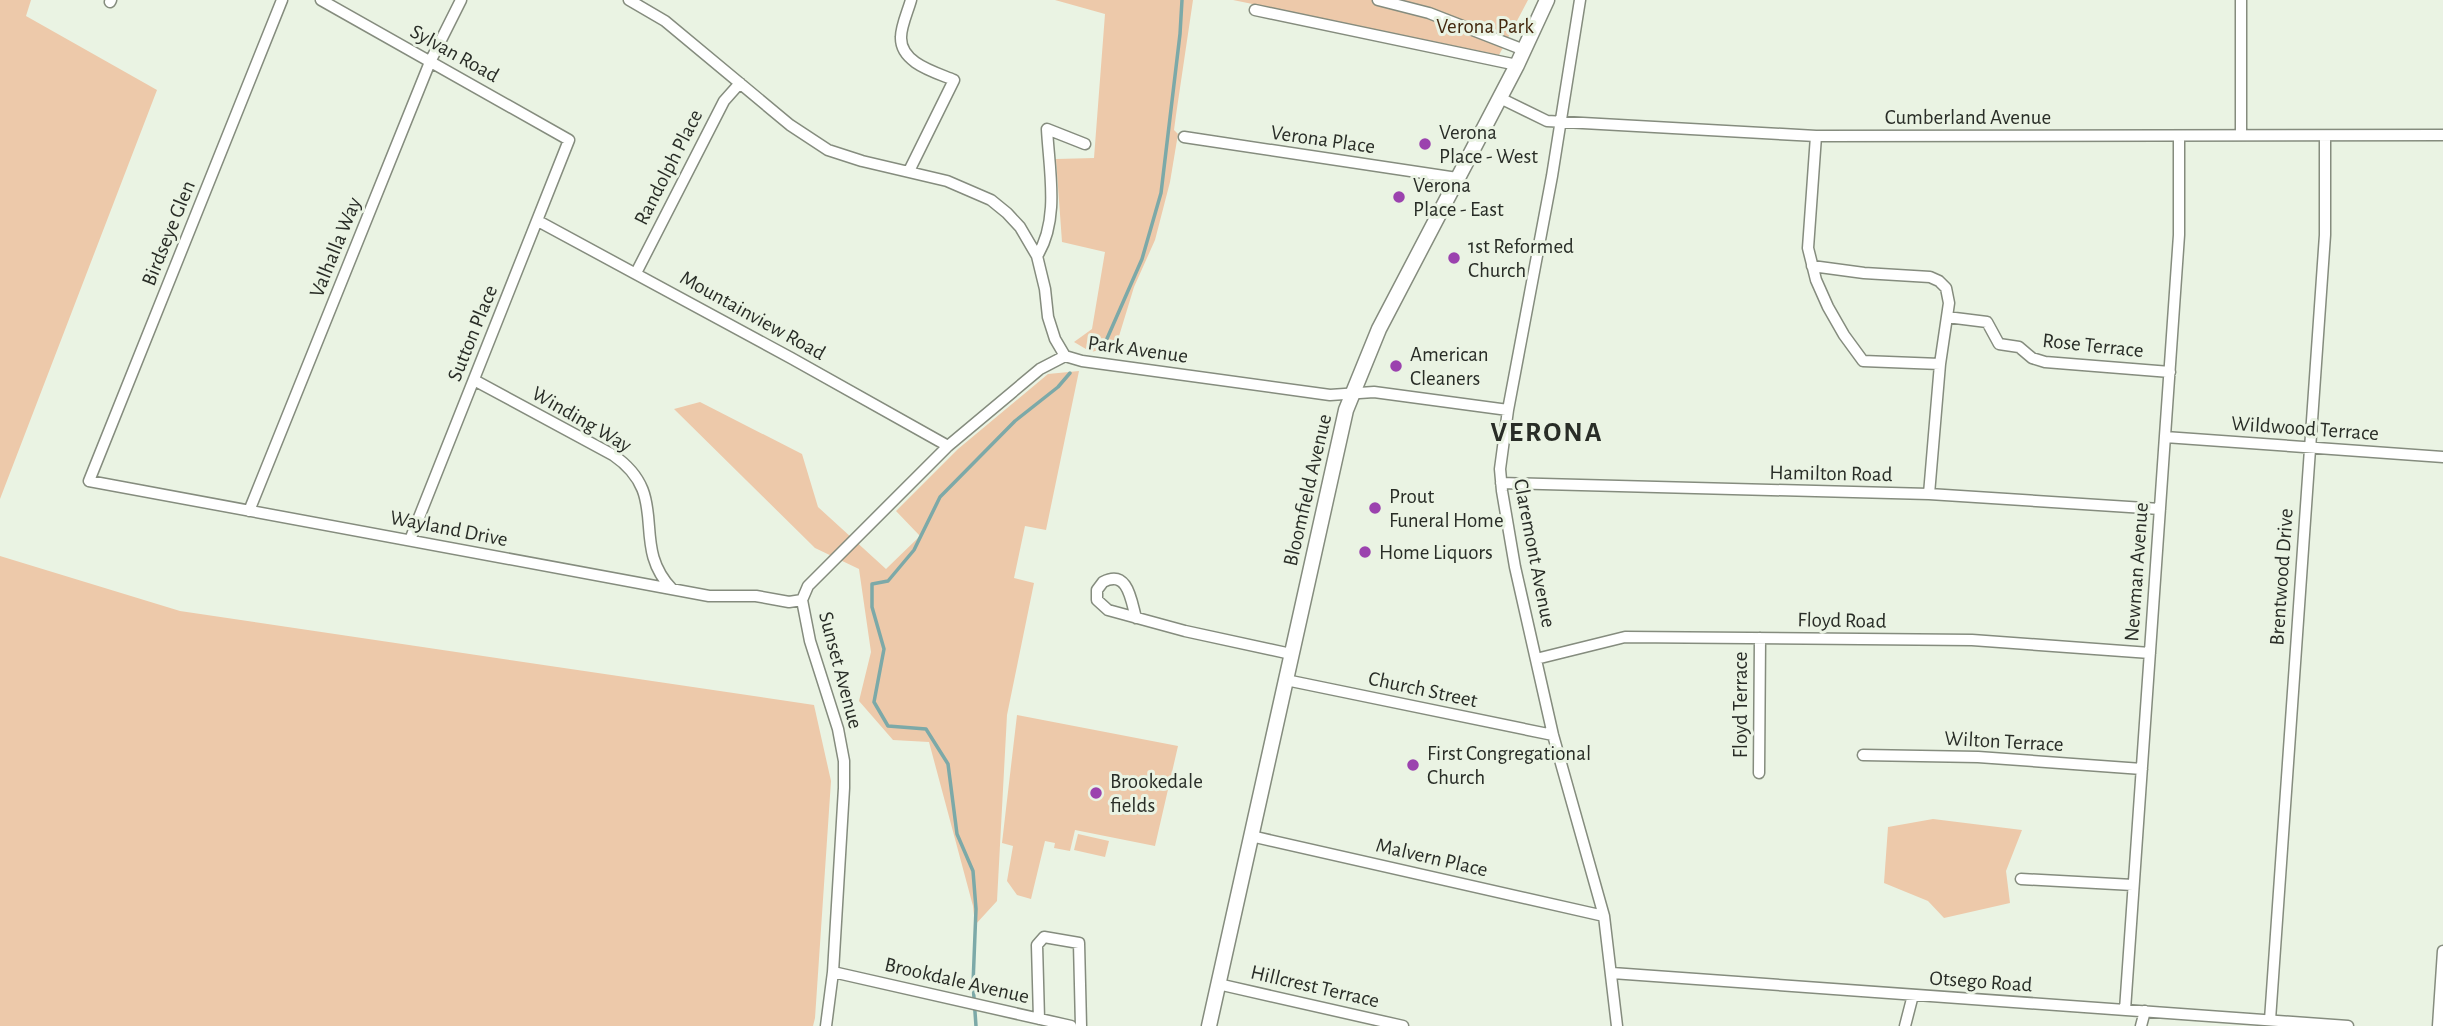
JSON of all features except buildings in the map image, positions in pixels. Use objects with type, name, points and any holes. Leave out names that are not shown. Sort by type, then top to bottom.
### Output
[{"type":"main road","name":"Bloomfield Avenue","points":[[1209,1026],[1335,454],[1352,394],[1379,329],[1517,65],[1547,0]]},
{"type":"street","name":"Birdseye Glen","points":[[89,481],[282,0]]},
{"type":"street","name":"Sylvan Road","points":[[321,0],[569,140]]},
{"type":"street","name":"Valhalla Way","points":[[250,511],[430,62],[461,0]]},
{"type":"street","name":"Park Avenue","points":[[629,0],[664,21],[790,125],[828,150],[947,181],[991,200],[1007,213],[1020,227],[1037,256],[1048,317],[1055,339],[1065,356],[1082,361],[1330,395],[1374,392],[1508,410]]},
{"type":"street","points":[[909,171],[954,80],[919,64],[907,55],[900,37],[911,0]]},
{"type":"street","points":[[1378,0],[1429,13],[1524,50]]},
{"type":"street","name":"Claremont Avenue","points":[[1580,0],[1561,123],[1508,410],[1501,456],[1501,483],[1515,567],[1553,735],[1604,916],[1617,1026]]},
{"type":"street","points":[[2241,0],[2241,135]]},
{"type":"street","points":[[1255,10],[1517,65]]},
{"type":"street","name":"Randolph Place","points":[[636,273],[724,102],[740,83]]},
{"type":"street","name":"Cumberland Avenue","points":[[1500,98],[1547,121],[1561,123],[1816,136],[2443,135]]},
{"type":"street","points":[[1037,256],[1047,234],[1051,205],[1047,129],[1085,144]]},
{"type":"street","points":[[1816,136],[1808,248],[1812,266],[1835,321],[1863,360],[1940,364]]},
{"type":"street","name":"Newman Avenue","points":[[2125,1010],[2179,235],[2179,136]]},
{"type":"street","name":"Brentwood Drive","points":[[2270,1020],[2325,235],[2325,136]]},
{"type":"street","name":"Verona Place","points":[[1184,137],[1457,178]]},
{"type":"street","name":"Sutton Place","points":[[411,540],[569,140]]},
{"type":"street","name":"Mountainview Road","points":[[538,221],[948,446]]},
{"type":"street","points":[[1812,266],[1935,278],[1943,284],[1948,293],[1928,494]]},
{"type":"street","name":"Rose Terrace","points":[[1947,317],[1987,322],[1999,344],[2019,347],[2032,358],[2045,362],[2170,372]]},
{"type":"street","name":"Sunset Avenue","points":[[826,1026],[833,972],[844,761],[838,729],[798,601],[808,586],[948,446],[1041,369],[1065,356]]},
{"type":"street","name":"Winding Way","points":[[474,380],[613,455],[627,466],[638,479],[646,497],[652,557],[660,574],[672,589]]},
{"type":"street","name":"Wildwood Terrace","points":[[2165,437],[2443,457]]},
{"type":"street","name":"Wayland Drive","points":[[89,481],[709,596],[756,596],[798,601]]},
{"type":"street","name":"Hamilton Road","points":[[1501,483],[1928,494],[2160,509]]},
{"type":"street","points":[[1136,618],[1291,654]]},
{"type":"street","name":"Floyd Road","points":[[1536,659],[1625,637],[1972,640],[2150,653]]},
{"type":"street","name":"Floyd Terrace","points":[[1759,773],[1760,638]]},
{"type":"street","name":"Church Street","points":[[1286,680],[1553,735]]},
{"type":"street","name":"Wilton Terrace","points":[[1863,755],[1978,757],[2141,769]]},
{"type":"street","name":"Malvern Place","points":[[1251,835],[1604,916]]},
{"type":"street","points":[[2021,879],[2133,886]]},
{"type":"street","points":[[1039,1019],[1037,945],[1044,937],[1052,937],[1079,943],[1081,1026]]},
{"type":"street","points":[[2438,1026],[2443,951]]},
{"type":"street","name":"Brookdale Avenue","points":[[833,972],[1071,1026]]},
{"type":"street","name":"Otsego Road","points":[[1612,973],[2348,1026]]},
{"type":"street","name":"Hillcrest Terrace","points":[[1218,984],[1403,1026]]},
{"type":"street","points":[[1905,1026],[1913,995]]},
{"type":"street","points":[[2141,1026],[2145,1011]]},
{"type":"green space","points":[[0,0],[31,0],[26,16],[157,90],[0,499]]},
{"type":"green space","points":[[1055,0],[1193,0],[1174,130],[1178,134],[1170,182],[1155,240],[1134,287],[1116,346],[1091,352],[1074,342],[1092,329],[1105,252],[1062,242],[1056,159],[1094,158],[1105,14]]},
{"type":"green space","name":"Verona Park","points":[[1233,0],[1528,0],[1499,55]]},
{"type":"green space","points":[[1079,371],[1046,530],[1025,526],[1014,578],[1034,583],[1007,715],[997,901],[975,925],[973,906],[929,742],[893,740],[859,701],[871,652],[859,569],[815,548],[674,409],[700,402],[802,454],[818,507],[886,569],[920,536],[896,511],[958,449],[1048,374]]},
{"type":"green space","points":[[0,556],[180,611],[814,705],[831,781],[813,1026],[0,1026]]},
{"type":"green space","points":[[1017,715],[1178,746],[1155,846],[1075,830],[1070,851],[1054,848],[1055,843],[1045,841],[1031,899],[1017,895],[1007,881],[1013,846],[1002,843]]},
{"type":"green space","points":[[1933,819],[2022,830],[2006,871],[2010,903],[1944,918],[1928,901],[1884,883],[1888,827]]},
{"type":"green space","points":[[1078,834],[1109,841],[1105,857],[1074,850]]},
{"type":"waterway","points":[[1102,350],[1142,259],[1161,193],[1182,0]]},
{"type":"waterway","points":[[976,1026],[973,984],[976,909],[973,871],[957,834],[948,764],[926,729],[888,726],[874,702],[884,649],[872,607],[872,584],[888,581],[914,550],[940,497],[1015,421],[1058,387],[1070,373]]},
{"type":"place","name":"Verona Place - West","points":[[1425,144]]},
{"type":"place","name":"Verona Place - East","points":[[1399,197]]},
{"type":"place","name":"1st Reformed Church","points":[[1454,258]]},
{"type":"place","name":"American Cleaners","points":[[1396,366]]},
{"type":"place","name":"Prout Funeral Home","points":[[1375,508]]},
{"type":"place","name":"Home Liquors","points":[[1365,552]]},
{"type":"place","name":"First Congregational Church","points":[[1413,765]]},
{"type":"place","name":"Brookedale fields","points":[[1096,793]]},
{"type":"district","name":"VERONA","points":[[1547,431]]}]
